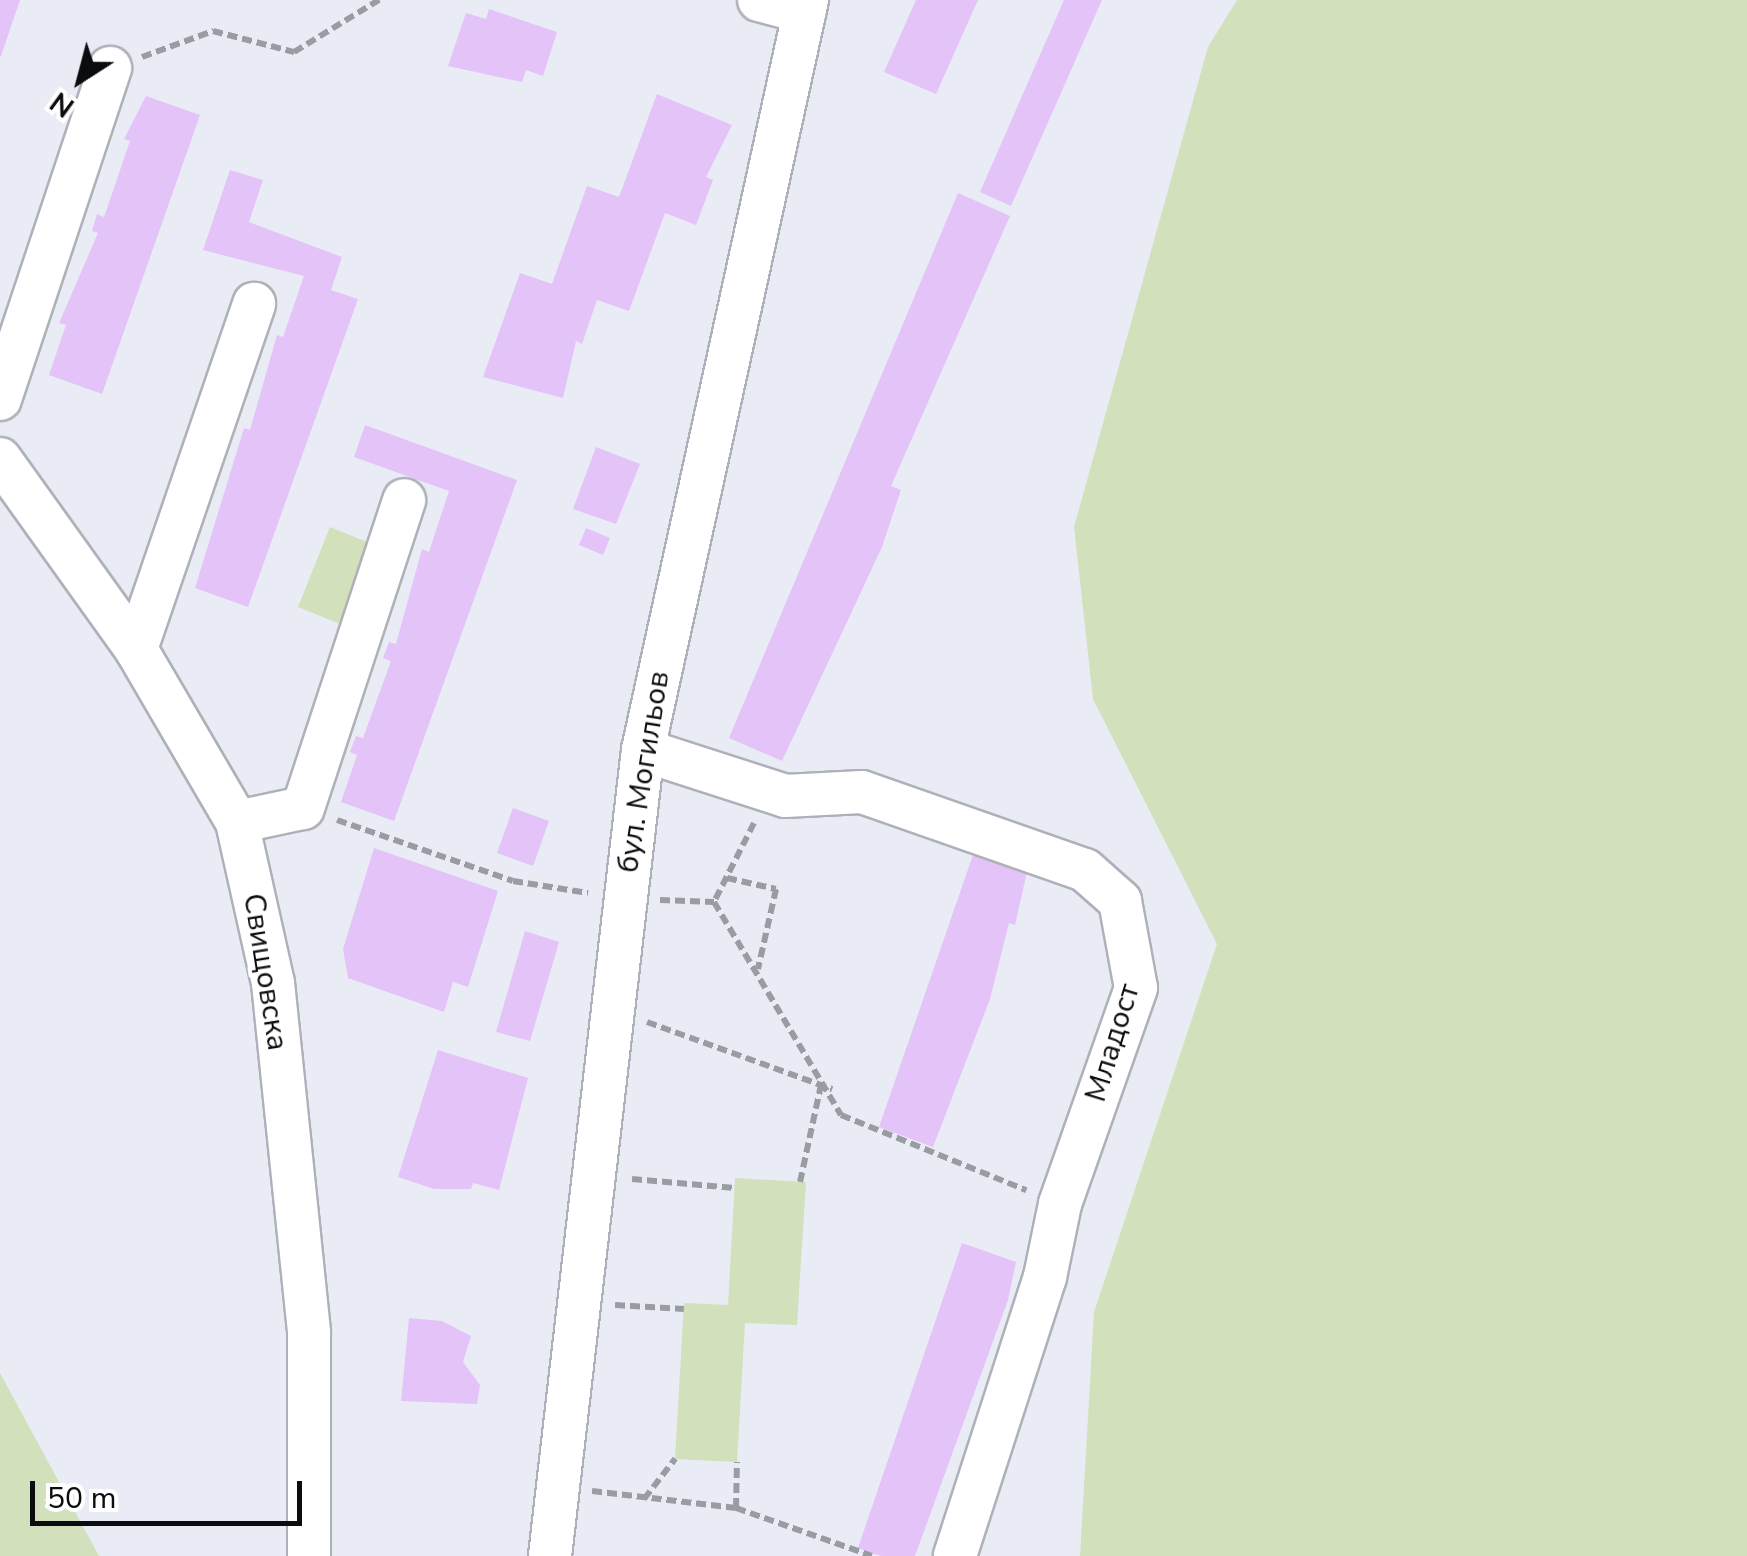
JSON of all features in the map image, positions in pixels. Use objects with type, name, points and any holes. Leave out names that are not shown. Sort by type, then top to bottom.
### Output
[{"type":"street","points":[[759,0],[805,6]]},
{"type":"street","name":"бул. Могильов","points":[[550,1556],[588,1174],[642,750],[805,6]]},
{"type":"street","points":[[0,398],[110,68]]},
{"type":"street","points":[[136,650],[254,304]]},
{"type":"street","name":"Свищовска","points":[[0,459],[136,650],[237,822],[273,984],[309,1333],[309,1556]]},
{"type":"street","points":[[237,822],[303,808],[404,500]]},
{"type":"street","name":"Младост","points":[[642,750],[785,796],[862,792],[1085,870],[1120,901],[1136,988],[1060,1204],[1046,1277],[954,1556]]},
{"type":"path","points":[[110,68],[213,31],[294,52],[379,0]]},
{"type":"path","points":[[303,808],[513,881],[624,899],[714,902]]},
{"type":"path","points":[[714,902],[739,852]]},
{"type":"path","points":[[726,878],[776,889],[758,970]]},
{"type":"path","points":[[714,902],[832,1088],[842,1115],[1060,1204]]},
{"type":"path","points":[[608,1008],[832,1088]]},
{"type":"path","points":[[800,1182],[821,1085]]},
{"type":"path","points":[[588,1174],[735,1188]]},
{"type":"path","points":[[574,1303],[684,1309]]},
{"type":"path","points":[[644,1498],[675,1458]]},
{"type":"path","points":[[736,1508],[737,1462]]},
{"type":"path","points":[[556,1486],[736,1508],[872,1556]]},
{"type":"green space","points":[[1237,0],[1747,0],[1747,1556],[1080,1556],[1094,1312],[1217,944],[1093,699],[1074,527],[1208,47]]},
{"type":"green space","points":[[330,527],[377,546],[345,626],[298,607]]},
{"type":"green space","points":[[735,1178],[806,1182],[797,1325],[745,1323],[737,1462],[675,1459],[684,1303],[728,1305]]},
{"type":"green space","points":[[0,1373],[99,1556],[0,1556]]},
{"type":"building","points":[[0,0],[20,0],[1,56],[0,56]]},
{"type":"building","points":[[916,0],[978,0],[936,94],[884,72]]},
{"type":"building","points":[[1064,0],[1102,0],[1011,206],[980,192]]},
{"type":"building","points":[[489,9],[557,32],[543,76],[526,70],[522,82],[448,66],[466,13],[486,19]]},
{"type":"building","points":[[657,94],[732,125],[706,177],[713,180],[696,225],[665,213],[629,311],[597,300],[582,344],[576,341],[563,398],[483,377],[520,273],[552,284],[587,186],[619,197]]},
{"type":"building","points":[[146,96],[200,115],[102,394],[49,375],[66,325],[59,323],[98,233],[92,231],[97,214],[104,217],[130,141],[124,139]]},
{"type":"building","points":[[230,170],[263,180],[249,222],[342,257],[331,290],[358,299],[248,607],[195,588],[244,428],[250,430],[277,335],[283,337],[304,276],[203,250]]},
{"type":"building","points":[[958,193],[1010,216],[891,486],[901,490],[882,547],[782,761],[729,738]]},
{"type":"building","points":[[365,425],[517,480],[394,821],[341,802],[357,755],[350,752],[356,736],[363,738],[391,661],[383,658],[389,642],[396,644],[422,549],[429,552],[449,491],[354,457]]},
{"type":"building","points":[[596,447],[640,464],[616,524],[573,509]]},
{"type":"building","points":[[586,528],[610,538],[603,555],[579,545]]},
{"type":"building","points":[[513,808],[549,821],[533,866],[497,853]]},
{"type":"building","points":[[374,848],[498,891],[468,987],[453,982],[444,1012],[348,978],[343,949]]},
{"type":"building","points":[[975,849],[1028,867],[1015,925],[1009,923],[990,999],[933,1147],[879,1127]]},
{"type":"building","points":[[525,931],[559,942],[530,1041],[496,1032]]},
{"type":"building","points":[[438,1050],[528,1078],[499,1190],[473,1183],[471,1189],[434,1189],[398,1177]]},
{"type":"building","points":[[962,1243],[1016,1262],[1008,1300],[915,1556],[881,1556],[858,1548]]},
{"type":"building","points":[[409,1318],[442,1321],[471,1336],[463,1362],[480,1385],[477,1404],[401,1401]]}]
